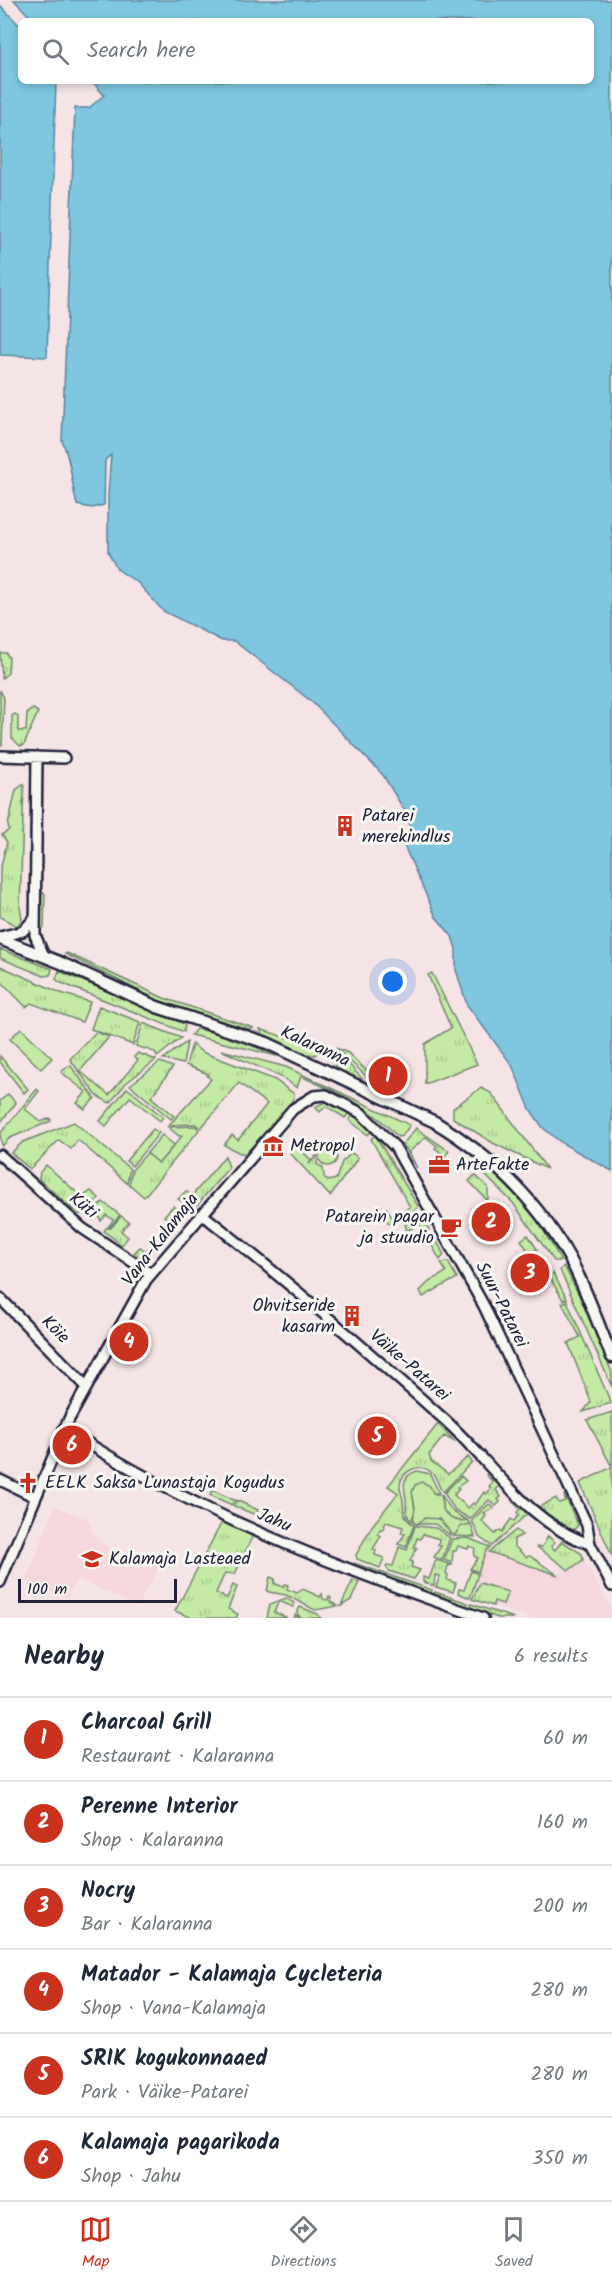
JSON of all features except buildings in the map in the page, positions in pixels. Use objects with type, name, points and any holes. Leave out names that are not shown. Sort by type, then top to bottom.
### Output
[{"type":"street","points":[[0,756],[64,758]]},
{"type":"street","points":[[38,757],[34,919],[35,935],[44,956]]},
{"type":"street","points":[[0,938],[23,931],[34,919]]},
{"type":"street","name":"Kalaranna","points":[[0,938],[157,1007],[229,1029],[317,1066],[435,1122],[480,1151],[536,1207],[570,1259],[612,1357]]},
{"type":"street","name":"Suur-Patarei","points":[[303,1102],[317,1095],[338,1100],[361,1113],[395,1147],[479,1297],[520,1378],[587,1525],[590,1544],[612,1586]]},
{"type":"street","name":"Vana-Kalamaja","points":[[0,1582],[64,1428],[151,1274],[293,1109],[303,1102]]},
{"type":"street","name":"Küti","points":[[0,1155],[82,1228],[151,1274]]},
{"type":"street","name":"Väike-Patarei","points":[[202,1214],[362,1346],[449,1423],[535,1511],[572,1538],[590,1544]]},
{"type":"street","name":"Köie","points":[[0,1298],[86,1386]]},
{"type":"street","name":"Jahu","points":[[64,1428],[141,1476],[222,1517],[358,1575],[483,1618]]},
{"type":"street","points":[[0,1480],[35,1497]]},
{"type":"shaded area","name":"Kalamaja Lasteaed","points":[[55,1506],[87,1519],[97,1540],[123,1556],[127,1548],[161,1564],[137,1607],[77,1578],[67,1598],[26,1581]]},
{"type":"shaded area","points":[[484,1551],[558,1575],[583,1559],[612,1610],[612,1618],[530,1618],[492,1605],[493,1600],[470,1592]]},
{"type":"green space","points":[[0,653],[6,653],[9,658],[8,673],[2,678]]},
{"type":"green space","points":[[0,690],[4,698],[2,745],[0,745]]},
{"type":"green space","points":[[33,709],[38,712],[24,745],[20,746],[12,738],[12,716],[15,714],[18,716],[18,731],[26,731],[27,713]]},
{"type":"green space","points":[[24,784],[20,907],[22,919],[17,926],[0,917],[0,870],[7,842],[2,835],[9,830],[8,825],[16,790]]},
{"type":"green space","points":[[39,890],[45,894],[44,927],[38,931]]},
{"type":"green space","points":[[0,949],[52,969],[50,975],[44,976],[0,958]]},
{"type":"green space","points":[[65,954],[164,998],[254,1028],[248,1029],[162,1002]]},
{"type":"green space","points":[[0,966],[61,993],[90,1002],[82,1022],[31,1003],[26,1007],[0,980]]},
{"type":"green space","points":[[59,971],[185,1024],[184,1032],[59,982],[56,979]]},
{"type":"green space","points":[[432,973],[477,1064],[425,1084],[425,1044],[451,1028],[428,975]]},
{"type":"green space","points":[[99,1006],[140,1022],[133,1045],[91,1029]]},
{"type":"green space","points":[[143,1023],[181,1038],[157,1057],[155,1052],[136,1046]]},
{"type":"green space","points":[[21,1028],[52,1058],[41,1069],[10,1039]]},
{"type":"green space","points":[[196,1029],[226,1035],[277,1056],[191,1035]]},
{"type":"green space","points":[[260,1029],[320,1049],[315,1055],[307,1054],[262,1034]]},
{"type":"green space","points":[[96,1032],[109,1037],[80,1071],[109,1095],[138,1060],[134,1057],[138,1053],[156,1060],[126,1083],[110,1103],[97,1096],[70,1059]]},
{"type":"green space","points":[[187,1042],[183,1064],[163,1059]]},
{"type":"green space","points":[[192,1044],[202,1052],[275,1080],[294,1094],[282,1116],[246,1153],[240,1153],[224,1145],[232,1135],[238,1140],[267,1104],[239,1083],[201,1128],[195,1124],[169,1125],[211,1079],[207,1076],[208,1074],[186,1065]]},
{"type":"green space","points":[[336,1048],[348,1053],[367,1071],[379,1076],[380,1085],[369,1079]]},
{"type":"green space","points":[[221,1050],[286,1067],[410,1125],[402,1136],[398,1137],[375,1116],[341,1095],[301,1076],[297,1088],[283,1078]]},
{"type":"green space","points":[[331,1053],[347,1062],[364,1081],[337,1068],[331,1059]]},
{"type":"green space","points":[[0,1056],[28,1089],[24,1093],[0,1062]]},
{"type":"green space","points":[[160,1062],[173,1067],[151,1097],[174,1116],[171,1119],[130,1085]]},
{"type":"green space","points":[[70,1065],[95,1098],[85,1109],[77,1103],[86,1092],[61,1072]]},
{"type":"green space","points":[[127,1088],[163,1117],[160,1121],[130,1097],[106,1126],[100,1121]]},
{"type":"green space","points":[[481,1088],[491,1093],[547,1169],[493,1143],[453,1118],[453,1108]]},
{"type":"green space","points":[[37,1089],[39,1091],[25,1109],[41,1122],[50,1118],[51,1121],[10,1138],[2,1146],[0,1134]]},
{"type":"green space","points":[[8,1094],[16,1103],[0,1123],[0,1101]]},
{"type":"green space","points":[[325,1102],[349,1113],[345,1118],[326,1106],[320,1112],[315,1107]]},
{"type":"green space","points":[[353,1115],[371,1131],[368,1135],[349,1120]]},
{"type":"green space","points":[[74,1122],[130,1169],[127,1183],[78,1140],[71,1149],[59,1140],[30,1169],[11,1153],[23,1142]]},
{"type":"green space","points":[[196,1126],[199,1130],[144,1197],[129,1184],[132,1170],[147,1153],[159,1163],[182,1136],[168,1127]]},
{"type":"green space","points":[[416,1128],[449,1151],[445,1156],[426,1137],[409,1152],[417,1168],[403,1144]]},
{"type":"green space","points":[[153,1129],[159,1133],[132,1166],[126,1161]]},
{"type":"green space","points":[[162,1135],[174,1145],[159,1163],[147,1153]]},
{"type":"green space","points":[[375,1135],[418,1206],[416,1210],[392,1224],[388,1223],[382,1211],[387,1208],[392,1218],[410,1207],[371,1139]]},
{"type":"green space","points":[[296,1145],[311,1160],[309,1164],[317,1155],[317,1164],[323,1168],[324,1177],[328,1181],[336,1179],[342,1162],[352,1153],[358,1158],[330,1196],[290,1153]]},
{"type":"green space","points":[[328,1148],[334,1151],[337,1157],[334,1163],[328,1166],[322,1163],[319,1157],[322,1151]]},
{"type":"green space","points":[[225,1156],[229,1167],[194,1209],[178,1199],[186,1191],[192,1196]]},
{"type":"green space","points":[[46,1165],[82,1197],[91,1191],[99,1198],[85,1214],[78,1214],[39,1179],[40,1172]]},
{"type":"green space","points":[[486,1169],[496,1174],[518,1194],[539,1223],[561,1261],[554,1261],[513,1203],[481,1171]]},
{"type":"green space","points":[[475,1175],[488,1187],[488,1201],[469,1181]]},
{"type":"green space","points":[[103,1202],[120,1215],[110,1227],[108,1227],[113,1220],[106,1215],[101,1221],[95,1207],[97,1208]]},
{"type":"green space","points":[[173,1206],[182,1214],[166,1236],[141,1259],[134,1253],[140,1247],[146,1251],[170,1222],[164,1216]]},
{"type":"green space","points":[[121,1216],[129,1222],[121,1231],[128,1237],[122,1245],[104,1231],[106,1228],[111,1228]]},
{"type":"green space","points":[[420,1217],[425,1220],[429,1230],[425,1233],[419,1224],[407,1231],[405,1224]]},
{"type":"green space","points":[[433,1234],[444,1255],[440,1260],[427,1237]]},
{"type":"green space","points":[[528,1235],[537,1249],[530,1254],[521,1240]]},
{"type":"green space","points":[[448,1262],[457,1278],[423,1297],[420,1291],[429,1282],[446,1272],[441,1263]]},
{"type":"green space","points":[[564,1266],[582,1301],[612,1373],[612,1387],[560,1270]]},
{"type":"green space","points":[[553,1273],[567,1299],[563,1300],[550,1278],[547,1277]]},
{"type":"green space","points":[[567,1301],[611,1403],[583,1412],[591,1402],[568,1343],[580,1337],[562,1303]]},
{"type":"green space","points":[[612,1412],[612,1467],[587,1420]]},
{"type":"green space","points":[[438,1424],[455,1442],[444,1436],[429,1455],[431,1461],[448,1474],[468,1457],[472,1462],[443,1492],[433,1474],[426,1469],[416,1468],[403,1476],[400,1489],[405,1514],[414,1525],[406,1547],[398,1544],[405,1534],[401,1533],[403,1527],[386,1522],[383,1529],[380,1529],[378,1534],[381,1536],[373,1549],[376,1550],[375,1555],[384,1558],[380,1568],[357,1559],[356,1555],[372,1526],[398,1493],[388,1486]]},
{"type":"green space","points":[[612,1467],[612,1556],[580,1483]]},
{"type":"green space","points":[[417,1471],[430,1474],[439,1493],[433,1493],[424,1483],[413,1497],[415,1511],[411,1521],[407,1513],[404,1485],[406,1478]]},
{"type":"green space","points":[[488,1473],[500,1485],[496,1490],[501,1497],[498,1499],[500,1502],[496,1506],[489,1500],[470,1519],[455,1510],[444,1493],[461,1476],[466,1481],[457,1487],[459,1489],[454,1495],[468,1508],[473,1503],[475,1505],[484,1492],[486,1494],[491,1489],[489,1486],[493,1482],[486,1475]]},
{"type":"green space","points":[[422,1482],[430,1486],[433,1493],[442,1496],[442,1507],[447,1516],[461,1521],[467,1520],[471,1524],[461,1526],[454,1536],[439,1519],[425,1518],[417,1524],[413,1522],[415,1507],[412,1492],[415,1485]]},
{"type":"green space","points":[[212,1490],[234,1500],[232,1505],[210,1495]]},
{"type":"green space","points":[[564,1494],[578,1525],[573,1531],[537,1508],[556,1498],[559,1503],[565,1501]]},
{"type":"green space","points":[[442,1496],[453,1512],[467,1520],[456,1520],[447,1516],[442,1507]]},
{"type":"green space","points":[[236,1500],[258,1510],[256,1515],[234,1506]]},
{"type":"green space","points":[[515,1500],[527,1514],[492,1546],[479,1537],[472,1520],[489,1504],[494,1508],[484,1513],[486,1516],[482,1521],[495,1534],[500,1530],[502,1532],[511,1519],[514,1521],[519,1515],[517,1512],[520,1509],[513,1502]]},
{"type":"green space","points":[[425,1518],[442,1521],[450,1535],[435,1524],[417,1524]]},
{"type":"green space","points":[[222,1522],[253,1535],[235,1574],[225,1573],[216,1593],[227,1598],[233,1585],[237,1587],[228,1609],[238,1614],[236,1618],[192,1618],[175,1611]]},
{"type":"green space","points":[[465,1524],[471,1524],[475,1537],[454,1536],[457,1529]]},
{"type":"green space","points":[[415,1526],[436,1528],[450,1538],[442,1560],[434,1557],[441,1546],[438,1545],[439,1539],[423,1534],[420,1539],[417,1538],[414,1547],[417,1548],[410,1561],[413,1562],[411,1567],[420,1570],[414,1579],[389,1571],[386,1567],[387,1565],[393,1566],[399,1547],[407,1550]]},
{"type":"green space","points":[[516,1530],[522,1535],[514,1539],[514,1546],[526,1557],[530,1556],[558,1575],[489,1552]]},
{"type":"green space","points":[[548,1536],[555,1542],[551,1546],[555,1550],[562,1541],[582,1554],[583,1560],[569,1570],[537,1547],[542,1547]]},
{"type":"green space","points":[[468,1538],[490,1547],[486,1551],[478,1572],[470,1569],[478,1558],[474,1556],[475,1548],[469,1546],[468,1549],[458,1546],[456,1551],[453,1551],[452,1563],[444,1560],[452,1539]]},
{"type":"green space","points":[[436,1560],[452,1565],[448,1566],[446,1573],[447,1580],[456,1583],[453,1592],[436,1587],[440,1576],[435,1575],[434,1586],[423,1582],[423,1577],[429,1579]]},
{"type":"green space","points":[[354,1563],[432,1590],[430,1596],[354,1566]]},
{"type":"green space","points":[[471,1571],[478,1574],[470,1598],[458,1593],[459,1589],[464,1590]]},
{"type":"green space","points":[[270,1577],[275,1579],[274,1583],[283,1587],[285,1584],[288,1585],[287,1589],[297,1593],[303,1589],[320,1597],[322,1594],[323,1599],[327,1600],[329,1597],[330,1602],[338,1606],[315,1610],[286,1595],[269,1592],[267,1591]]},
{"type":"green space","points":[[353,1580],[359,1582],[351,1600],[341,1606]]},
{"type":"green space","points":[[480,1583],[508,1592],[503,1604],[494,1601],[493,1606],[472,1599]]},
{"type":"green space","points":[[435,1592],[468,1603],[467,1607],[432,1596]]},
{"type":"green space","points":[[286,1598],[294,1603],[293,1607],[279,1601],[274,1612],[287,1618],[267,1618],[270,1604]]},
{"type":"green space","points":[[471,1604],[514,1618],[498,1618],[470,1608]]},
{"type":"green space","points":[[300,1607],[318,1614],[321,1618],[294,1618],[295,1615],[300,1617],[297,1613]]},
{"type":"water","points":[[14,0],[612,0],[612,1171],[562,1143],[543,1128],[530,1109],[512,1065],[467,1005],[456,970],[456,949],[452,936],[436,917],[402,841],[412,836],[406,813],[383,775],[312,702],[234,641],[222,641],[163,611],[138,583],[117,569],[108,552],[111,455],[105,460],[104,505],[92,508],[77,505],[68,457],[62,441],[75,108],[89,108],[104,95],[95,84],[594,84],[594,18],[31,18]]},
{"type":"water","points":[[0,5],[18,24],[18,84],[56,84],[47,357],[0,355]]},
{"type":"place","name":"Patarei merekindlus","points":[[345,826]]},
{"type":"place","name":"Charcoal Grill","points":[[388,1076]]},
{"type":"place","name":"Metropol","points":[[273,1146]]},
{"type":"place","name":"ArteFakte","points":[[439,1165]]},
{"type":"place","name":"Perenne Interior","points":[[491,1222]]},
{"type":"place","name":"Patarein pagar ja stuudio","points":[[451,1227]]},
{"type":"place","name":"Nocry","points":[[530,1273]]},
{"type":"place","name":"Ohvitseride kasarm","points":[[352,1316]]},
{"type":"place","name":"Matador - Kalamaja Cycleteria","points":[[129,1342]]},
{"type":"place","name":"SRIK kogukonnaaed","points":[[377,1436]]},
{"type":"place","name":"Kalamaja pagarikoda","points":[[72,1445]]},
{"type":"place","name":"EELK Saksa Lunastaja Kogudus","points":[[28,1483]]},
{"type":"place","name":"Kalamaja Lasteaed","points":[[92,1559]]}]
